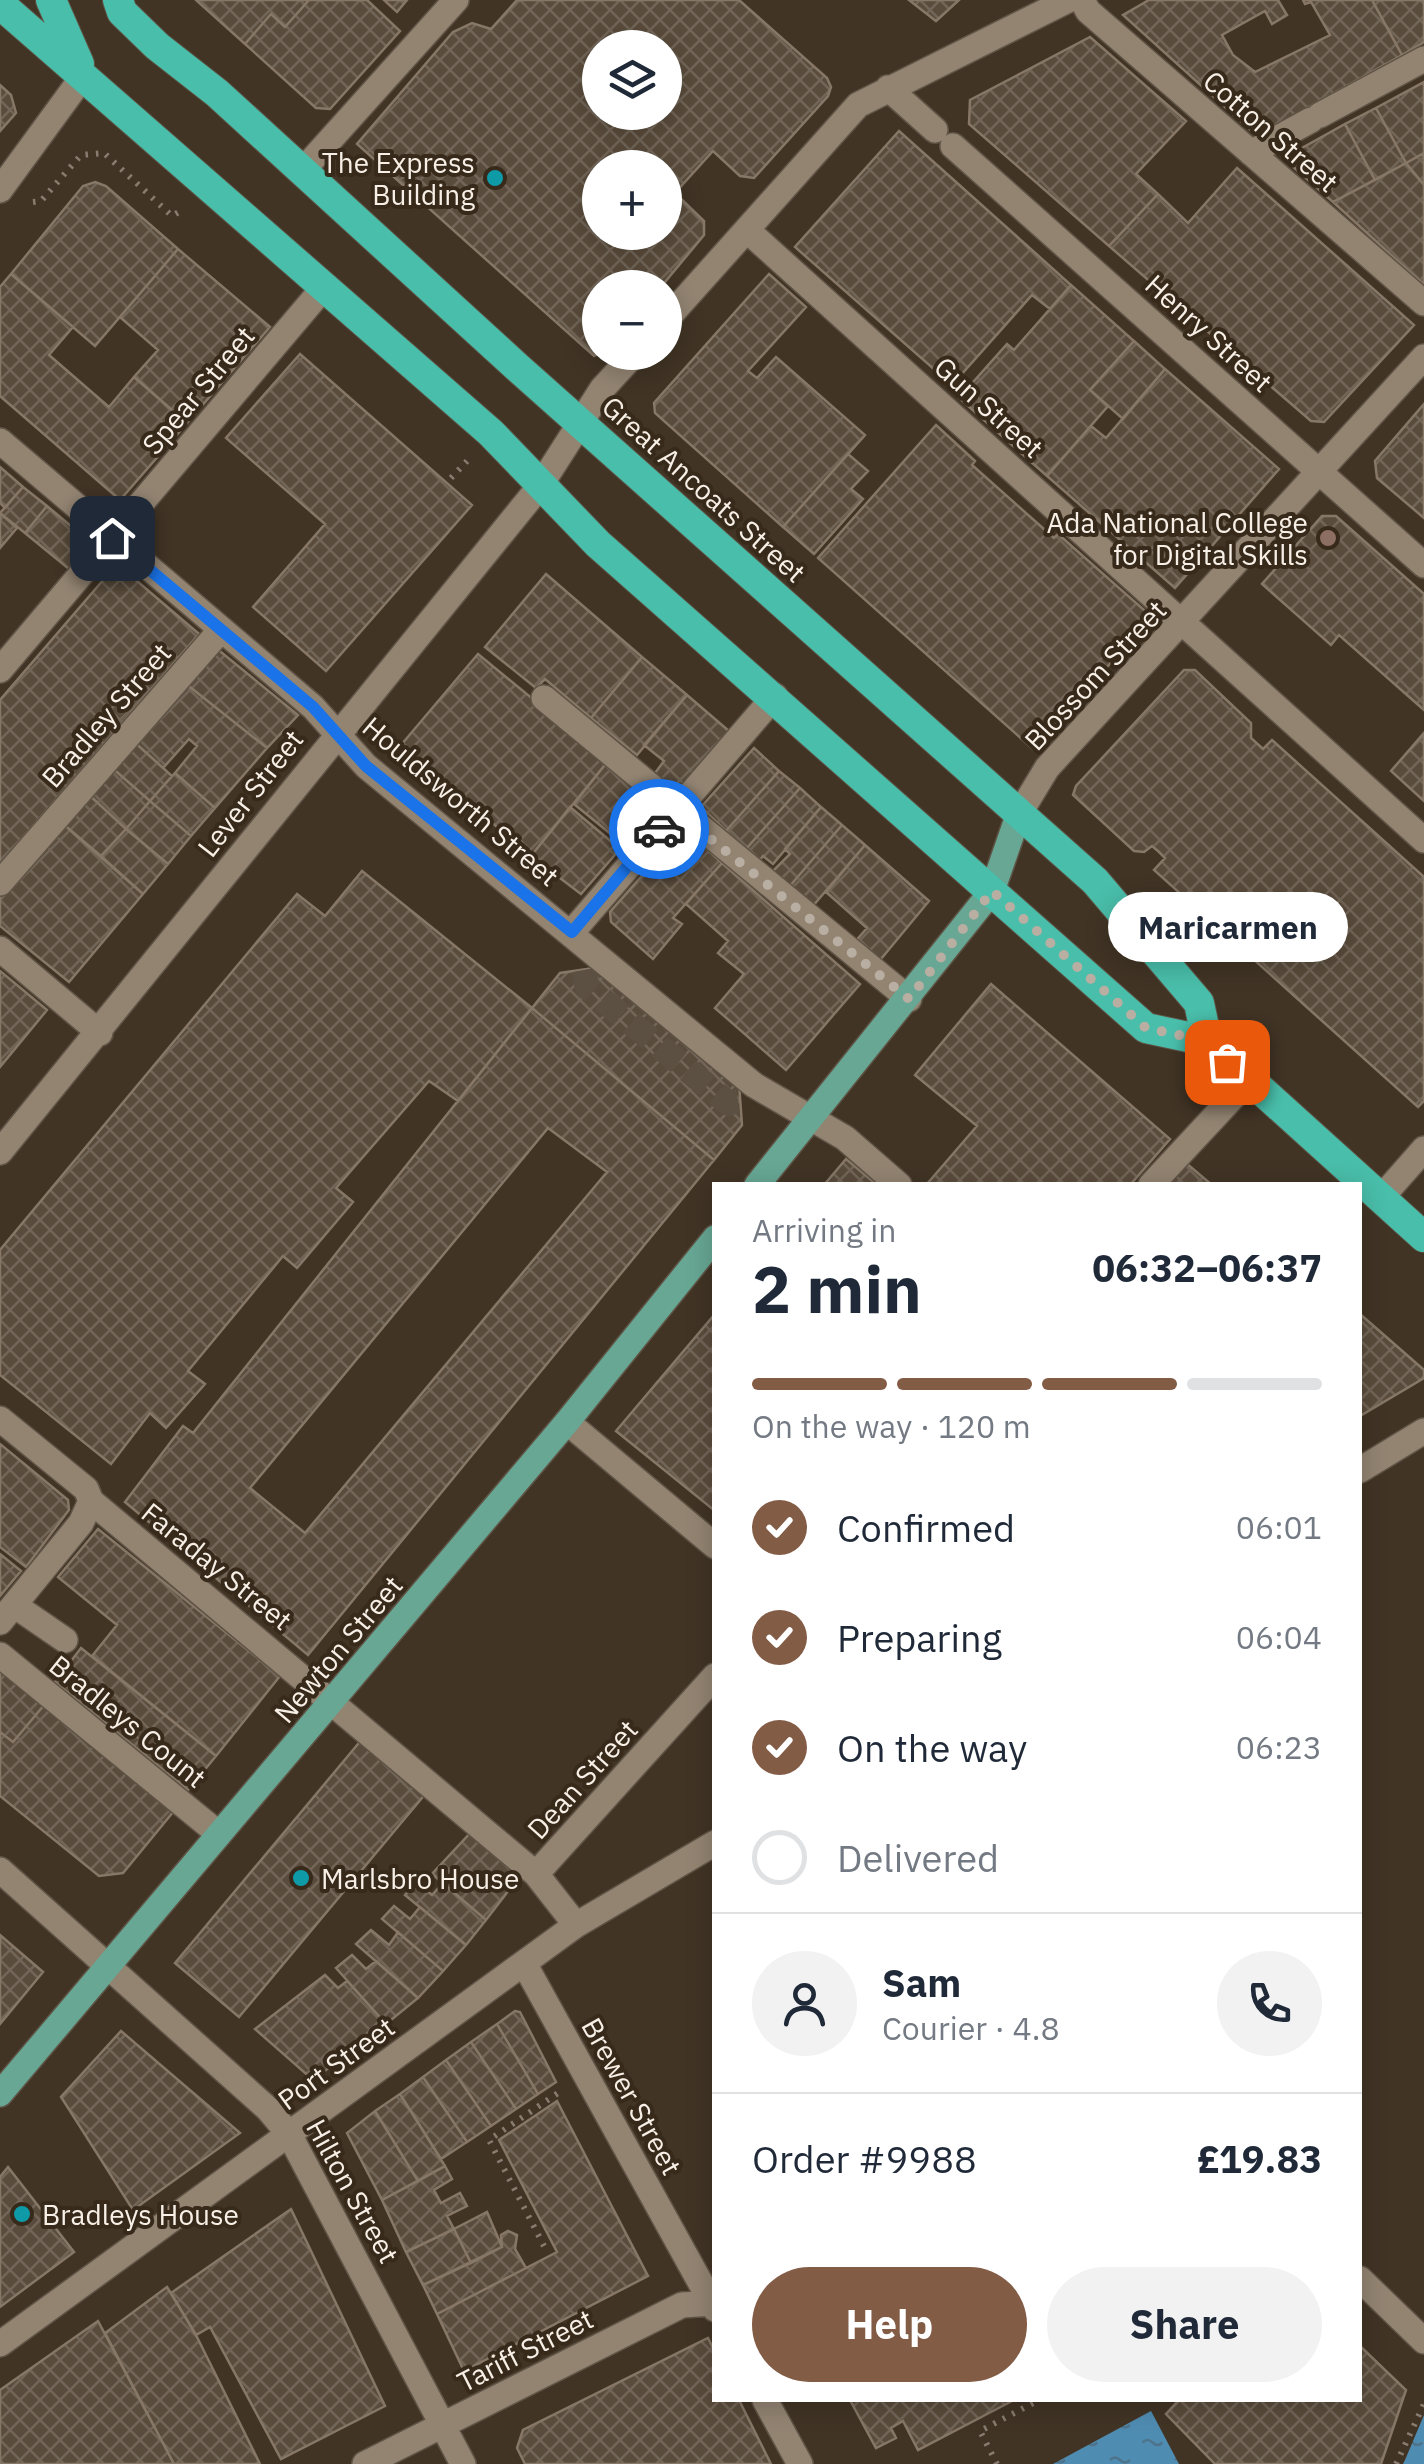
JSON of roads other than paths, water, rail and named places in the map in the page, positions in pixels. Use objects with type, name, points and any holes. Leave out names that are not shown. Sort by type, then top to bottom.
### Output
[{"type":"highway","points":[[51,0],[84,75]]},
{"type":"highway","points":[[0,4],[492,433],[598,544],[1146,1028],[1207,1041]]},
{"type":"highway","name":"Great Ancoats Street","points":[[120,6],[1095,882],[1199,1003],[1207,1041],[1247,1082],[1361,1182]]},
{"type":"highway","name":"Great Ancoats Street","points":[[1362,1183],[1424,1237]]},
{"type":"main road","points":[[759,1182],[992,891],[1018,816]]},
{"type":"main road","name":"Newton Street","points":[[0,2094],[107,1963],[334,1701],[712,1242]]},
{"type":"street","points":[[304,170],[456,0]]},
{"type":"street","points":[[682,303],[858,105],[1068,0]]},
{"type":"street","name":"Cotton Street","points":[[1082,0],[1088,11],[1424,303]]},
{"type":"street","points":[[1251,154],[1424,59]]},
{"type":"street","points":[[0,190],[84,75]]},
{"type":"street","name":"Henry Street","points":[[888,88],[1424,565]]},
{"type":"street","name":"Gun Street","points":[[748,232],[977,425],[1022,493],[1188,628],[1424,840]]},
{"type":"street","name":"Spear Street","points":[[0,670],[325,286]]},
{"type":"street","name":"Blossom Street","points":[[1018,816],[1048,768],[1188,628],[1424,357]]},
{"type":"street","name":"Lever Street","points":[[0,1152],[540,486],[584,423],[602,389],[619,370]]},
{"type":"street","name":"Houldsworth Street","points":[[0,442],[219,632],[313,707],[366,766],[770,1095],[846,1138],[897,1182]]},
{"type":"street","name":"Bradley Street","points":[[0,883],[219,632]]},
{"type":"street","points":[[584,970],[577,937],[675,810],[774,696]]},
{"type":"street","points":[[544,698],[675,810],[909,999]]},
{"type":"street","points":[[0,948],[100,1032]]},
{"type":"street","points":[[1154,1182],[1247,1082]]},
{"type":"street","points":[[740,1100],[770,1095]]},
{"type":"street","points":[[1380,1199],[1424,1149]]},
{"type":"street","name":"Faraday Street","points":[[0,1419],[86,1489],[91,1502],[334,1701],[536,1874]]},
{"type":"street","points":[[567,1422],[712,1543]]},
{"type":"street","points":[[1362,1469],[1424,1431]]},
{"type":"street","points":[[65,1640],[7,1613],[82,1523],[91,1502]]},
{"type":"street","name":"Bradleys Count","points":[[0,1655],[218,1834]]},
{"type":"street","name":"Dean Street","points":[[576,1925],[536,1874],[712,1679]]},
{"type":"street","name":"Port Street","points":[[0,2344],[576,1925],[712,1845]]},
{"type":"street","name":"Hilton Street","points":[[0,1870],[268,2109],[289,2134],[463,2464]]},
{"type":"street","name":"Brewer Street","points":[[525,1965],[712,2301]]},
{"type":"street","points":[[1362,2281],[1424,2341]]},
{"type":"street","name":"Tariff Street","points":[[365,2464],[682,2305],[712,2305]]},
{"type":"street","points":[[766,2402],[800,2464]]},
{"type":"water","points":[[1151,2411],[1179,2464],[1053,2464]]},
{"type":"water","points":[[1424,2415],[1424,2464],[1403,2464],[1405,2460]]},
{"type":"tunnel","points":[[584,970],[587,987],[728,1103],[740,1101]]},
{"type":"place","name":"The Express Building","points":[[495,178]]},
{"type":"place","name":"Ada National College for Digital Skills","points":[[1328,538]]},
{"type":"place","name":"Maricarmen","points":[[1227,1062]]},
{"type":"place","name":"Marlsbro House","points":[[301,1878]]},
{"type":"place","name":"Bradleys House","points":[[22,2214]]}]
